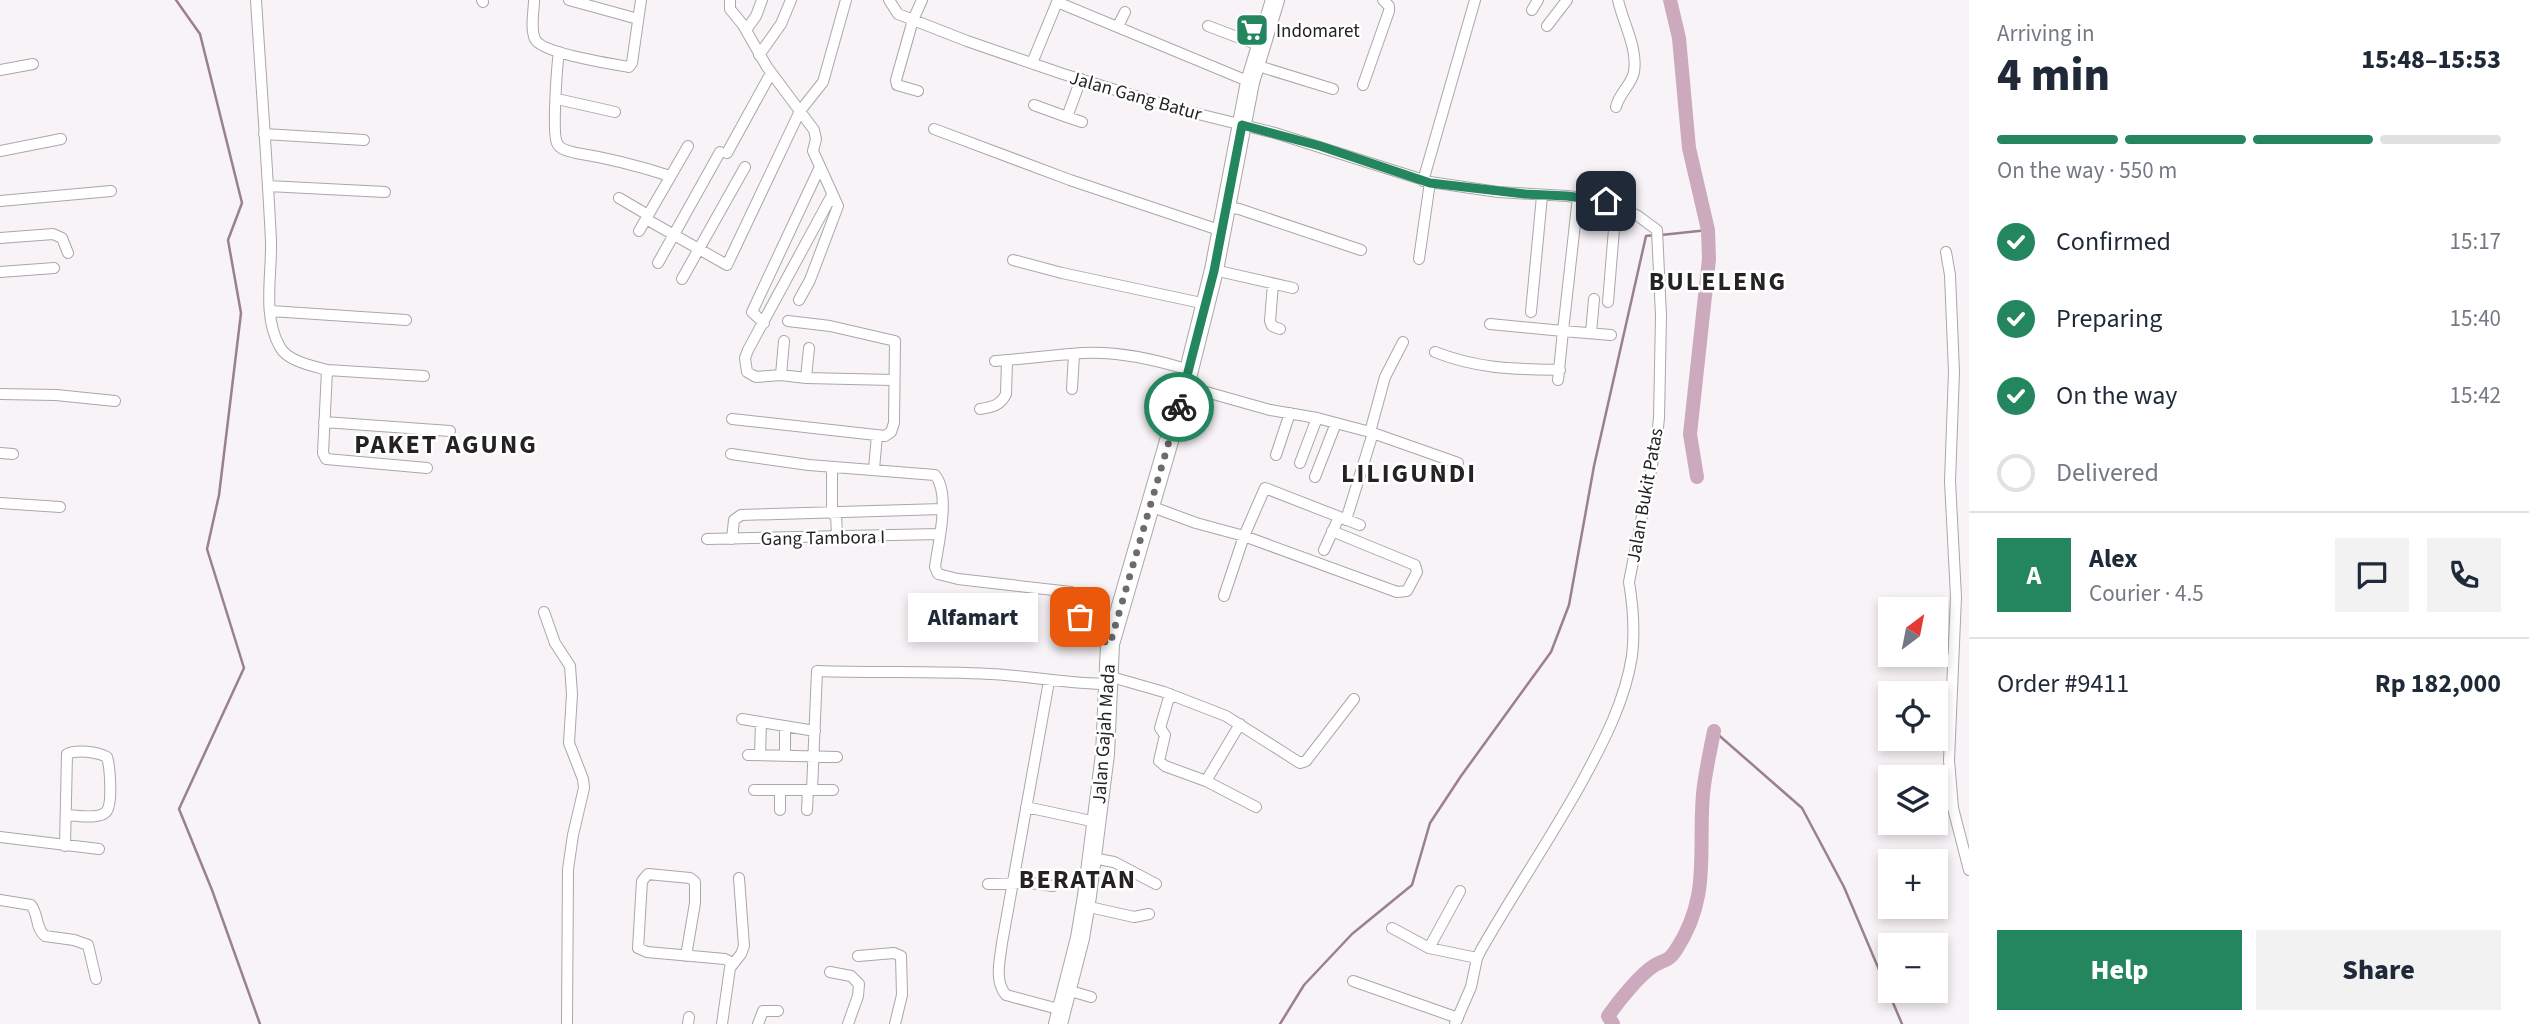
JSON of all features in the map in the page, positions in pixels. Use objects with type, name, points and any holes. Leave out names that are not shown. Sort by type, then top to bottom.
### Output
[{"type":"highway","name":"Jalan Gajah Mada","points":[[1060,1017],[1085,906],[1097,822],[1105,754],[1110,644],[1187,378],[1214,271],[1252,73],[1275,0]]},
{"type":"street","points":[[256,0],[271,245],[271,311],[274,331],[283,352],[327,370],[424,376]]},
{"type":"street","points":[[534,0],[535,39],[542,46],[630,66],[642,0]]},
{"type":"street","points":[[569,0],[638,19]]},
{"type":"street","points":[[730,0],[730,9],[746,30],[771,73],[814,130],[816,139],[813,151],[838,206],[810,280],[799,300]]},
{"type":"street","points":[[746,30],[756,16],[762,0]]},
{"type":"street","points":[[760,55],[780,24],[791,0]]},
{"type":"street","points":[[619,198],[673,235],[727,265],[800,111],[823,82],[846,0]]},
{"type":"street","points":[[918,91],[896,83],[913,20],[922,0]]},
{"type":"street","points":[[1363,85],[1389,11],[1389,6],[1382,0]]},
{"type":"street","points":[[1419,259],[1427,182],[1475,0]]},
{"type":"street","points":[[1532,10],[1538,0]]},
{"type":"street","points":[[1547,26],[1567,0]]},
{"type":"street","points":[[1616,107],[1618,97],[1628,85],[1634,69],[1633,50],[1619,0]]},
{"type":"street","points":[[1032,63],[1058,1],[1118,26],[1252,73],[1333,89]]},
{"type":"street","name":"Jalan Gang Batur","points":[[890,2],[895,12],[913,20],[1032,63],[1185,111],[1242,125]]},
{"type":"street","points":[[1118,26],[1125,12]]},
{"type":"street","points":[[1208,26],[1261,46]]},
{"type":"street","points":[[559,52],[556,140],[563,149],[620,161],[670,176]]},
{"type":"street","points":[[0,70],[33,64]]},
{"type":"street","points":[[658,263],[771,73]]},
{"type":"street","points":[[1067,117],[1081,79]]},
{"type":"street","points":[[557,99],[615,112]]},
{"type":"street","points":[[1034,105],[1082,122]]},
{"type":"street","name":"Jalan Bukit Patas","points":[[1242,125],[1320,146],[1427,182],[1542,196],[1596,199],[1616,205],[1645,220],[1657,234],[1661,316],[1659,418],[1629,582],[1634,633],[1627,678],[1613,722],[1592,762],[1477,958],[1471,987],[1456,1021]]},
{"type":"street","points":[[934,129],[1070,180],[1222,231]]},
{"type":"street","points":[[264,134],[365,140]]},
{"type":"street","points":[[0,151],[61,139]]},
{"type":"street","points":[[639,231],[688,146]]},
{"type":"street","points":[[682,279],[745,167]]},
{"type":"street","points":[[764,323],[752,312],[819,169]]},
{"type":"street","points":[[268,186],[385,192]]},
{"type":"street","points":[[0,201],[111,191]]},
{"type":"street","points":[[832,195],[748,350],[745,358],[747,372],[756,377],[782,375],[894,380]]},
{"type":"street","points":[[1531,312],[1542,196]]},
{"type":"street","points":[[1435,352],[1462,363],[1559,375],[1578,197]]},
{"type":"street","points":[[1608,302],[1616,205]]},
{"type":"street","points":[[1226,207],[1361,250]]},
{"type":"street","points":[[1,241],[53,233],[62,238],[68,253]]},
{"type":"street","points":[[1946,252],[1950,275],[1954,372],[1950,481],[1956,597],[1951,660],[1950,783],[1953,808],[1969,870]]},
{"type":"street","points":[[1013,260],[1206,303]]},
{"type":"street","points":[[0,272],[54,268]]},
{"type":"street","points":[[1214,271],[1293,288]]},
{"type":"street","points":[[1273,284],[1270,321],[1272,326],[1280,329]]},
{"type":"street","points":[[1591,333],[1594,299]]},
{"type":"street","points":[[271,311],[406,320]]},
{"type":"street","points":[[732,419],[877,435],[889,435],[893,429],[895,341],[830,326],[788,321]]},
{"type":"street","points":[[1490,324],[1611,335]]},
{"type":"street","points":[[782,375],[784,341]]},
{"type":"street","points":[[1324,550],[1332,531],[1342,518],[1371,433],[1385,377],[1403,342]]},
{"type":"street","points":[[806,378],[809,348]]},
{"type":"street","points":[[1072,389],[1074,354]]},
{"type":"street","points":[[995,361],[1074,354],[1130,355],[1160,361],[1187,378],[1270,410],[1336,423],[1458,463]]},
{"type":"street","points":[[980,409],[997,406],[1004,399],[1007,360]]},
{"type":"street","points":[[327,370],[323,453],[328,460],[427,468]]},
{"type":"street","points":[[0,394],[66,395],[115,401]]},
{"type":"street","points":[[1276,455],[1290,413]]},
{"type":"street","points":[[1300,463],[1317,418]]},
{"type":"street","points":[[324,422],[450,431]]},
{"type":"street","points":[[1315,477],[1336,423]]},
{"type":"street","points":[[874,469],[877,435]]},
{"type":"street","points":[[0,453],[13,454]]},
{"type":"street","points":[[731,454],[832,467],[935,475],[941,487],[942,509],[935,567],[940,575],[1071,592],[1079,598],[1084,631],[1110,644]]},
{"type":"street","points":[[832,467],[837,536]]},
{"type":"street","points":[[1224,596],[1244,536],[1266,488],[1360,525]]},
{"type":"street","points":[[0,503],[60,507]]},
{"type":"street","points":[[1150,506],[1196,523],[1244,536],[1397,592],[1407,592],[1417,572],[1415,565],[1332,531]]},
{"type":"street","points":[[732,539],[734,520],[741,515],[942,509]]},
{"type":"street","name":"Gang Tambora I","points":[[707,539],[940,534]]},
{"type":"street","points":[[544,612],[555,643],[570,666],[572,694],[569,743],[583,779],[584,789],[568,869],[567,1024]]},
{"type":"street","points":[[807,810],[815,731],[817,671],[950,672],[1049,681],[1109,680],[1170,694],[1226,716],[1303,763],[1354,699]]},
{"type":"street","points":[[1049,681],[1001,955],[1000,987],[1010,996],[1060,1017]]},
{"type":"street","points":[[1170,694],[1160,728],[1165,735],[1159,761],[1256,807]]},
{"type":"street","points":[[742,719],[815,731]]},
{"type":"street","points":[[760,755],[761,722]]},
{"type":"street","points":[[1206,781],[1240,724]]},
{"type":"street","points":[[785,726],[785,756]]},
{"type":"street","points":[[65,846],[67,754],[75,751],[107,757],[110,794],[106,812],[97,816],[67,815]]},
{"type":"street","points":[[748,755],[837,757]]},
{"type":"street","points":[[754,790],[833,790]]},
{"type":"street","points":[[780,790],[780,810]]},
{"type":"street","points":[[1026,807],[1097,822]]},
{"type":"street","points":[[0,837],[99,849]]},
{"type":"street","points":[[1092,858],[1114,862],[1156,884]]},
{"type":"street","points":[[686,956],[696,895],[695,883],[690,878],[648,874],[642,881],[638,948],[647,952],[686,956],[725,959],[732,963]]},
{"type":"street","points":[[722,1024],[732,963],[741,954],[744,946],[739,878]]},
{"type":"street","points":[[988,884],[1053,886]]},
{"type":"street","points":[[1429,948],[1460,891]]},
{"type":"street","points":[[0,900],[31,905],[38,928],[45,936],[88,945],[96,979]]},
{"type":"street","points":[[1085,906],[1134,917],[1149,914]]},
{"type":"street","points":[[1392,928],[1429,948],[1477,958]]},
{"type":"street","points":[[858,956],[894,953],[901,956],[902,995],[895,1024]]},
{"type":"street","points":[[830,972],[851,976],[859,984],[858,996],[848,1024]]},
{"type":"street","points":[[1353,981],[1456,1021]]},
{"type":"street","points":[[1067,990],[1091,997]]},
{"type":"street","points":[[758,1024],[763,1011],[778,1011]]},
{"type":"waterway","points":[[176,0],[200,34],[242,203],[228,240],[241,313],[219,495],[207,549],[244,668],[179,809],[212,890],[260,1024]]},
{"type":"waterway","points":[[1670,0],[1679,38],[1689,148],[1708,230],[1709,259],[1690,434],[1697,477]]},
{"type":"waterway","points":[[1661,235],[1708,230]]},
{"type":"waterway","points":[[1280,1024],[1304,985],[1352,934],[1412,885],[1430,823],[1551,652],[1569,605],[1594,466],[1646,236],[1655,235]]},
{"type":"waterway","points":[[1714,731],[1802,808],[1844,887],[1902,1024]]},
{"type":"waterway","points":[[1613,1024],[1608,1016],[1643,975],[1673,954],[1694,911],[1701,874],[1703,794],[1714,731]]},
{"type":"way so far","points":[[1080,617],[1087,634],[1110,644],[1179,407]]},
{"type":"place","name":"Indomaret","points":[[1252,30]]},
{"type":"place","name":"Alfamart","points":[[1080,617]]},
{"type":"district","name":"BULELENG","points":[[1718,281]]},
{"type":"district","name":"PAKET AGUNG","points":[[446,444]]},
{"type":"district","name":"LILIGUNDI","points":[[1409,473]]},
{"type":"district","name":"BERATAN","points":[[1078,879]]},
{"type":"route","points":[[1179,407],[1214,271],[1242,125],[1320,146],[1430,183],[1606,201]]}]
